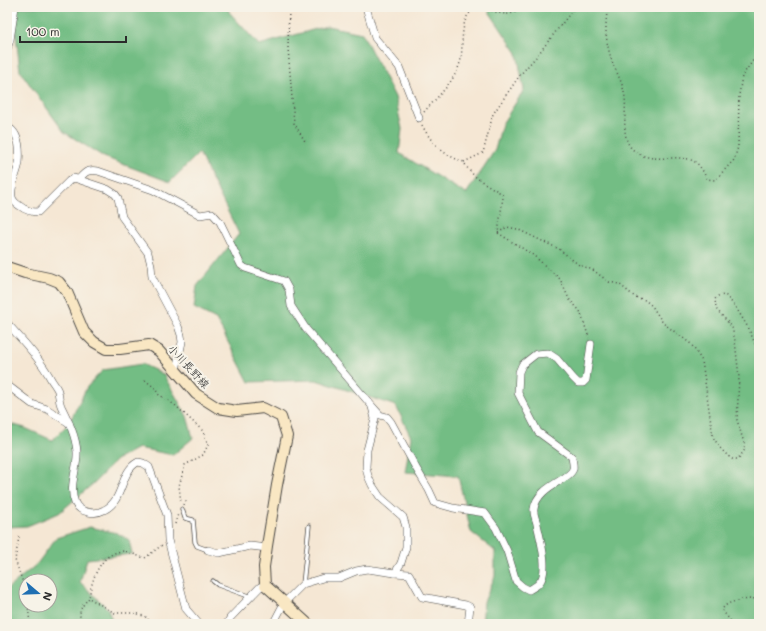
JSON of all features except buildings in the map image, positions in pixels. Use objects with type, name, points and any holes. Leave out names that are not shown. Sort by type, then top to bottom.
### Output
[{"type":"main road","name":"小川長野線","points":[[7,267],[59,282],[67,292],[84,332],[94,342],[106,349],[120,349],[149,345],[160,351],[196,394],[218,408],[237,411],[264,408],[281,417],[288,436],[277,485],[264,567],[265,585]]},
{"type":"main road","points":[[265,585],[308,624]]},
{"type":"street","points":[[7,50],[15,7]]},
{"type":"street","points":[[366,7],[375,38],[399,67],[418,118]]},
{"type":"street","points":[[7,127],[12,129],[19,147],[19,163],[12,190],[12,197],[14,201],[23,208],[33,212],[38,212],[69,181],[74,178],[107,189],[118,198],[122,217],[148,253],[152,277],[178,326],[182,342],[176,370]]},
{"type":"street","points":[[79,179],[90,170],[98,171],[153,190],[200,215],[212,213],[220,222],[237,260],[241,265],[245,268],[284,281],[289,290],[291,306],[302,324],[380,415],[387,417],[435,503],[453,508],[485,513],[491,520],[507,551],[516,581],[529,590],[539,584],[544,577],[540,540],[533,510],[536,500],[548,487],[570,473],[573,464],[572,457],[538,432],[518,392],[519,372],[522,366],[536,354],[548,353],[557,359],[578,383],[583,383],[586,380],[591,344]]},
{"type":"street","points":[[7,324],[28,346],[44,366],[58,391],[58,399],[69,423],[76,444],[77,459],[72,482],[72,491],[75,502],[80,510],[88,512],[103,511],[116,501],[130,467],[138,462],[149,467],[167,515],[168,542],[186,609],[199,624]]},
{"type":"street","points":[[7,384],[32,404],[47,409],[69,423]]},
{"type":"street","points":[[372,406],[375,419],[367,450],[366,468],[368,476],[380,497],[403,517],[406,527],[406,547],[401,563],[395,573]]},
{"type":"street","points":[[208,550],[219,553],[250,546],[267,548]]},
{"type":"street","points":[[273,624],[284,603],[303,584],[323,578],[339,578],[356,571],[367,569],[409,574],[422,597],[470,607],[468,624]]},
{"type":"street","points":[[227,624],[230,618],[250,597],[260,587],[265,585]]},
{"type":"lane","points":[[182,508],[185,518],[193,520],[194,542],[197,546],[208,550]]},
{"type":"lane","points":[[303,584],[309,526]]},
{"type":"lane","points":[[213,581],[218,585],[250,597]]},
{"type":"path","points":[[288,7],[288,48],[294,123],[306,143]]},
{"type":"path","points":[[524,7],[518,11],[507,14],[479,9],[468,14],[464,27],[461,59],[457,71],[443,92],[418,118],[426,134],[444,154],[451,158],[464,162],[483,153],[493,114],[520,75],[575,7]]},
{"type":"path","points":[[608,7],[605,20],[606,42],[624,93],[626,106],[624,132],[628,144],[634,152],[642,156],[652,158],[684,158],[695,162],[707,179],[715,180],[734,160],[738,146],[739,95],[742,76],[759,52]]},
{"type":"path","points":[[464,162],[467,169],[476,178],[502,194],[503,197],[498,233]]},
{"type":"path","points":[[498,233],[507,228],[517,229],[559,249],[579,265],[593,270],[608,282],[619,284],[652,306],[663,323],[691,344],[700,356],[704,368],[713,438],[720,448],[732,459],[738,459],[744,451],[744,443],[737,420],[739,377],[732,327],[716,309],[716,299],[718,296],[725,295],[735,306],[749,329],[759,354]]},
{"type":"path","points":[[498,233],[533,255],[560,279],[569,299],[580,311],[591,344]]},
{"type":"path","points":[[144,380],[154,388],[158,394],[176,406],[203,431],[208,445],[203,455],[186,465],[179,486],[182,508]]},
{"type":"path","points":[[174,525],[179,512],[187,499]]},
{"type":"path","points":[[19,537],[15,560],[20,573]]},
{"type":"path","points":[[83,624],[80,615],[82,604],[89,598],[94,577],[100,564],[108,557],[118,552],[126,551],[136,556],[145,558],[168,542]]},
{"type":"path","points":[[89,598],[115,613],[136,613],[148,618],[149,624]]},
{"type":"path","points":[[733,624],[722,610],[723,607],[731,602],[759,598]]},
{"type":"path","points":[[29,613],[30,624]]},
{"type":"green space","points":[[13,7],[228,7],[229,12],[259,45],[327,26],[362,33],[395,97],[402,129],[399,153],[466,194],[495,150],[502,124],[524,90],[517,53],[486,7],[759,7],[759,624],[482,624],[484,602],[495,576],[495,551],[471,532],[458,476],[405,472],[411,437],[396,406],[316,380],[249,382],[216,319],[194,308],[197,286],[239,234],[199,153],[170,182],[104,157],[64,132],[20,71]]},
{"type":"green space","points":[[142,364],[163,374],[187,416],[193,438],[173,455],[138,448],[116,460],[95,482],[59,513],[27,526],[7,527],[7,423],[25,428],[52,440],[69,423],[87,387],[103,370]]},
{"type":"green space","points":[[90,527],[117,533],[129,540],[132,554],[87,559],[80,582],[108,609],[113,624],[7,624],[7,589],[18,580],[18,613],[58,613],[58,573],[26,573],[37,564],[56,538]]}]
